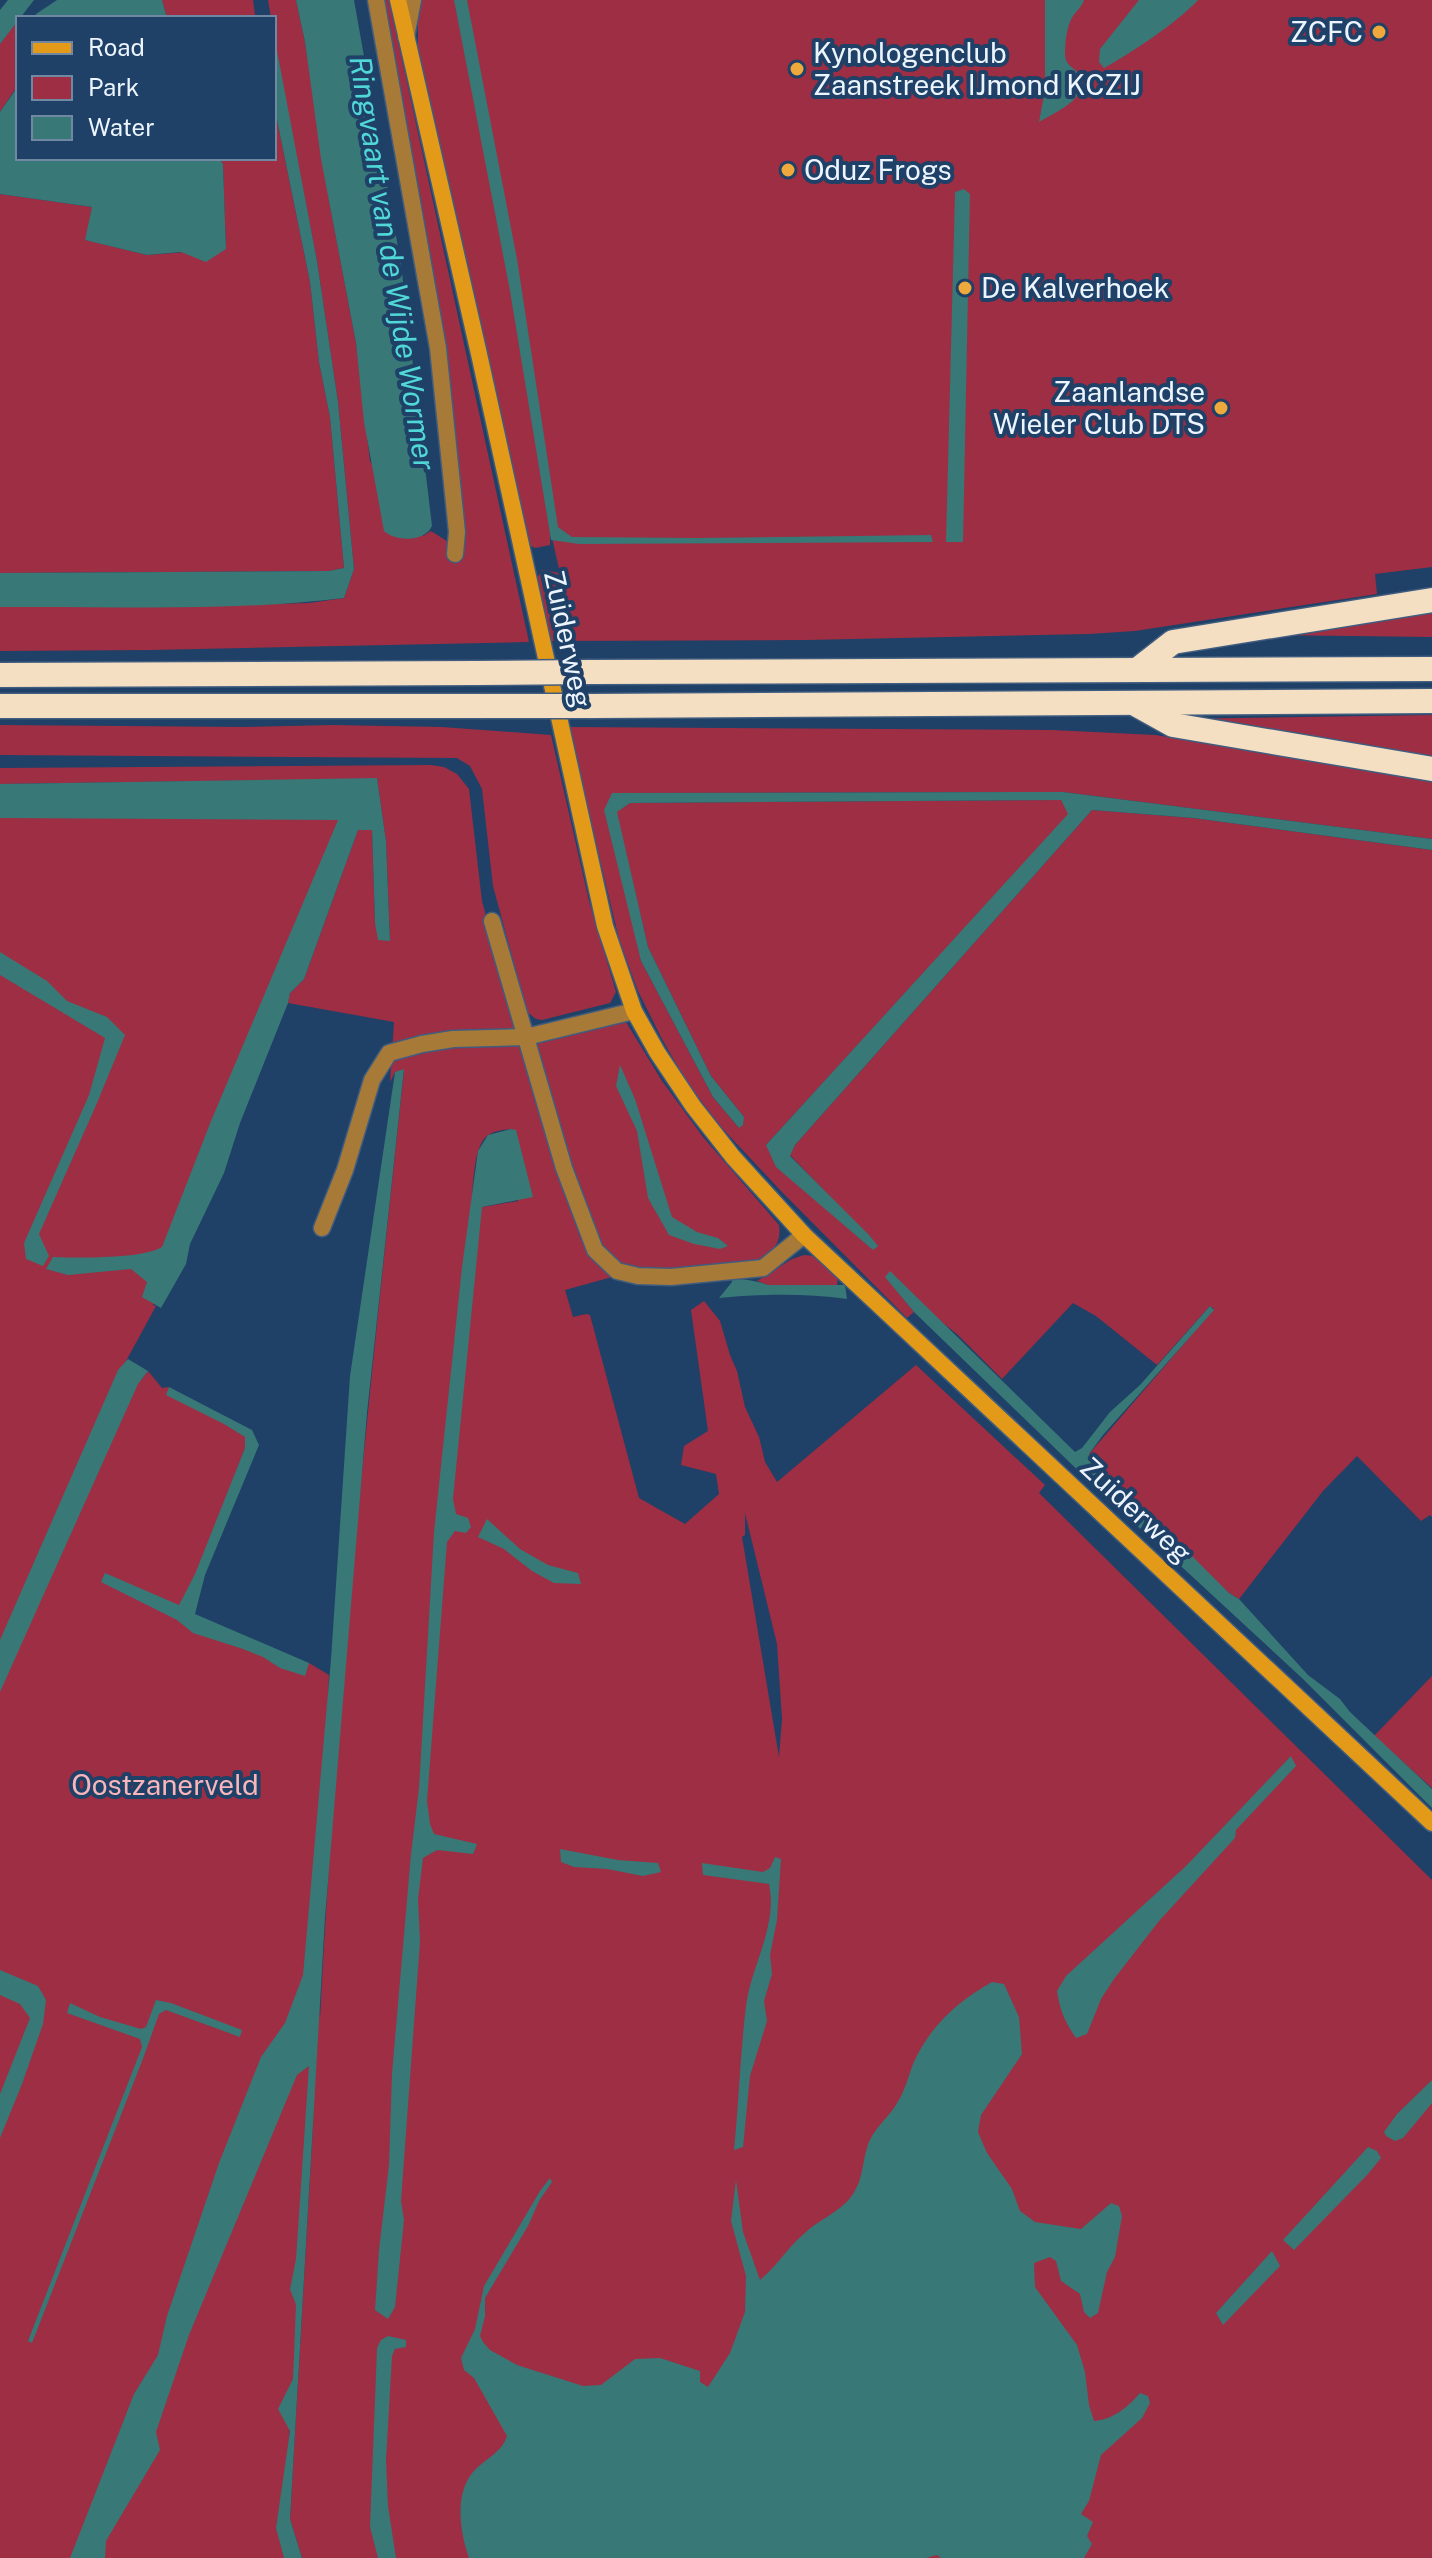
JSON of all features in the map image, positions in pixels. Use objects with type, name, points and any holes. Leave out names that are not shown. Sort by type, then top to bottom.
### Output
[{"type":"highway","points":[[1137,670],[1173,642],[1432,600]]},
{"type":"highway","points":[[0,675],[1432,669]]},
{"type":"highway","points":[[0,706],[1432,701]]},
{"type":"highway","points":[[1134,703],[1173,725],[1432,769]]},
{"type":"street","points":[[376,0],[438,348],[457,532],[455,554]]},
{"type":"street","name":"Zuiderweg","points":[[398,0],[605,926],[634,1011],[657,1052],[693,1106],[733,1157],[804,1235],[1432,1823]]},
{"type":"street","points":[[405,38],[413,0]]},
{"type":"street","points":[[492,921],[564,1168],[595,1250],[617,1271],[638,1276],[671,1277],[763,1268],[804,1235]]},
{"type":"street","points":[[322,1228],[345,1170],[372,1080],[389,1053],[453,1039],[526,1037],[634,1011]]},
{"type":"green space","points":[[162,0],[253,0],[255,15],[251,16],[166,16]]},
{"type":"green space","points":[[268,0],[296,0],[356,343],[370,461],[423,536],[431,531],[461,550],[381,0],[389,0],[529,642],[0,651],[0,607],[196,606],[309,603],[344,598],[354,569],[338,402],[317,261],[279,67],[276,16],[271,16]]},
{"type":"green space","name":"De Kalverhoek","points":[[418,0],[1432,0],[1432,567],[1375,574],[1377,594],[1135,631],[806,640],[550,641],[537,578],[542,570],[560,573],[550,529],[550,545],[535,548],[527,544],[418,72]]},
{"type":"green space","points":[[16,22],[16,88],[0,112],[0,44]]},
{"type":"green space","points":[[276,115],[310,282],[319,362],[330,417],[344,568],[329,571],[0,573],[0,194],[92,207],[86,240],[147,255],[226,249],[223,164],[220,160],[276,160]]},
{"type":"green space","points":[[1432,609],[1432,637],[1268,635]]},
{"type":"green space","points":[[1432,715],[1432,759],[1179,719]]},
{"type":"green space","points":[[0,725],[333,725],[442,727],[551,735],[589,901],[616,992],[610,1003],[542,1020],[527,1012],[493,886],[482,789],[470,766],[457,758],[0,755]]},
{"type":"green space","points":[[568,727],[1052,730],[1155,735],[1432,778],[1432,839],[1063,792],[613,793],[616,812],[630,803],[1061,800],[1069,814],[766,1145],[877,1246],[790,1155],[795,1145],[1092,810],[1193,818],[1432,850],[1432,1517],[1430,1515],[1421,1521],[1357,1456],[1323,1491],[1239,1599],[1229,1593],[1093,1462],[1089,1454],[1214,1309],[1210,1306],[1157,1365],[1096,1316],[1073,1303],[1002,1379],[958,1335],[886,1277],[914,1312],[907,1318],[780,1190],[722,1128],[687,1083],[638,991],[619,939]],"holes":[[[617,814],[648,947],[711,1076],[744,1117],[739,1128],[713,1097],[641,961]]]},
{"type":"green space","name":"Oostzanerveld","points":[[431,765],[457,774],[469,789],[482,901],[522,1052],[580,1237],[612,1277],[565,1290],[573,1317],[590,1315],[639,1498],[685,1524],[719,1494],[716,1474],[681,1465],[684,1446],[708,1431],[691,1310],[704,1301],[720,1321],[745,1407],[759,1437],[765,1462],[777,1482],[916,1365],[1045,1485],[1039,1493],[1432,1880],[1432,2558],[302,2558],[290,2519],[314,2108],[289,2439],[288,2558],[0,2558],[0,787],[265,780],[0,784],[0,768]],"holes":[[[377,778],[386,841],[390,941],[375,923],[372,830],[358,830],[304,979],[290,993],[288,1003],[394,1022],[390,1082],[395,1072],[404,1070],[345,1662],[320,2018],[316,1969],[329,1675],[309,1663],[289,1660],[183,1611],[248,1433],[168,1390],[169,1387],[162,1388],[148,1371],[142,1379],[126,1361],[156,1306],[153,1305]],[[511,1129],[516,1131],[522,1159],[518,1201],[471,1209],[478,1150],[492,1133]],[[745,1513],[777,1644],[782,1719],[779,1757],[742,1537],[745,1535]]]},
{"type":"green space","points":[[618,1018],[626,1022],[662,1081],[703,1137],[779,1225],[777,1243],[765,1256],[753,1262],[686,1268],[634,1267],[622,1263],[608,1251],[590,1225],[537,1047],[541,1037]]},
{"type":"green space","points":[[814,1256],[838,1276],[837,1286],[768,1285],[757,1281],[792,1259]]},
{"type":"green space","points":[[1432,1676],[1432,1788],[1374,1736]]},
{"type":"water","points":[[8,0],[34,0],[22,16],[16,16],[16,23],[0,44],[0,10]]},
{"type":"water","points":[[57,0],[162,0],[166,16],[36,16]]},
{"type":"water","name":"Ringvaart van de Wijde Wormer","points":[[296,0],[354,0],[401,264],[432,526],[417,538],[396,537],[384,531],[364,422],[356,343],[321,159]]},
{"type":"water","points":[[454,0],[467,0],[517,259],[558,527],[572,537],[931,535],[933,542],[579,544],[551,540],[510,291]]},
{"type":"water","points":[[1045,0],[1084,0],[1069,24],[1065,49],[1066,60],[1082,81],[1081,89],[1070,103],[1039,122],[1045,90]]},
{"type":"water","points":[[1139,0],[1198,0],[1154,37],[1104,68],[1099,62],[1100,49]]},
{"type":"water","points":[[276,46],[317,261],[338,402],[354,569],[344,598],[216,607],[0,607],[0,573],[329,571],[344,568],[330,417],[319,362],[310,282],[276,115]]},
{"type":"water","points":[[16,89],[16,160],[220,160],[223,164],[226,249],[206,262],[181,252],[147,255],[85,240],[92,207],[0,194],[0,112]]},
{"type":"water","points":[[964,189],[970,194],[963,542],[946,542],[955,192]]},
{"type":"water","points":[[377,778],[386,841],[390,941],[378,940],[375,923],[372,830],[358,830],[304,979],[290,993],[224,1173],[190,1244],[186,1264],[161,1308],[142,1297],[147,1282],[131,1269],[68,1275],[46,1269],[53,1257],[125,1256],[162,1247],[211,1121],[338,820],[0,818],[0,784]]},
{"type":"water","points":[[1063,792],[1432,839],[1432,850],[1193,818],[1092,810],[795,1145],[790,1156],[869,1235],[878,1246],[873,1250],[776,1167],[766,1145],[1068,814],[1061,800],[630,803],[617,812],[648,947],[711,1076],[744,1117],[743,1125],[739,1128],[713,1097],[641,961],[604,810],[612,793]]},
{"type":"water","points":[[0,952],[47,981],[67,1001],[107,1017],[125,1035],[39,1234],[49,1256],[43,1266],[26,1259],[24,1243],[89,1095],[105,1038],[0,975]]},
{"type":"water","points":[[620,1065],[635,1099],[672,1217],[697,1232],[718,1238],[728,1246],[720,1249],[669,1235],[648,1198],[637,1131],[616,1086]]},
{"type":"water","points":[[404,1069],[367,1413],[325,1918],[290,2519],[302,2558],[284,2558],[276,2528],[290,2431],[278,2409],[293,2379],[296,2305],[290,2289],[296,2259],[309,2066],[297,2075],[189,2335],[156,2432],[160,2450],[106,2541],[105,2558],[70,2558],[134,2394],[158,2355],[167,2316],[219,2163],[261,2057],[285,2023],[303,1975],[331,1659],[350,1376],[395,1072]]},
{"type":"water","points":[[516,1130],[533,1197],[482,1207],[453,1499],[456,1514],[468,1518],[471,1527],[466,1533],[455,1531],[447,1542],[427,1801],[434,1834],[477,1844],[473,1854],[437,1850],[423,1858],[401,2201],[404,2220],[395,2307],[388,2319],[375,2310],[389,2165],[392,2073],[419,1788],[434,1532],[462,1267],[478,1151],[488,1135]]},
{"type":"water","points":[[890,1271],[1075,1452],[1082,1448],[1110,1412],[1140,1385],[1210,1306],[1214,1310],[1089,1454],[1093,1462],[1229,1593],[1239,1599],[1308,1675],[1340,1699],[1432,1789],[1432,1808],[1303,1679],[1092,1484],[914,1312],[885,1277]]},
{"type":"water","points":[[732,1278],[768,1285],[845,1285],[847,1299],[783,1295],[719,1298]]},
{"type":"water","points":[[128,1359],[148,1371],[138,1384],[0,1692],[0,1640],[118,1370]]},
{"type":"water","points":[[169,1387],[252,1430],[259,1445],[205,1575],[195,1614],[309,1663],[305,1676],[280,1668],[243,1649],[193,1633],[177,1620],[101,1582],[105,1573],[179,1605],[195,1574],[245,1448],[245,1437],[166,1395]]},
{"type":"water","points":[[487,1519],[520,1549],[548,1565],[578,1573],[581,1584],[554,1583],[532,1571],[504,1549],[478,1537]]},
{"type":"water","points":[[1291,1756],[1296,1766],[1236,1830],[1235,1838],[1159,1921],[1101,1999],[1087,2034],[1076,2038],[1064,2016],[1057,1991],[1066,1976],[1186,1866]]},
{"type":"water","points":[[560,1849],[618,1860],[658,1863],[661,1872],[643,1876],[574,1867],[561,1862]]},
{"type":"water","points":[[775,1857],[781,1859],[777,1920],[770,1955],[772,1974],[764,2001],[767,2021],[750,2076],[743,2147],[734,2150],[746,2006],[767,1931],[771,1900],[769,1884],[703,1875],[702,1863],[763,1872],[770,1868]]},
{"type":"water","points":[[0,1970],[38,1986],[46,2000],[43,2024],[0,2138],[0,2094],[30,2018],[20,2004],[0,1995]]},
{"type":"water","points":[[992,1982],[1004,1984],[1019,2017],[1022,2054],[981,2115],[978,2132],[987,2153],[1012,2189],[1020,2211],[1035,2222],[1081,2229],[1111,2203],[1119,2206],[1122,2216],[1115,2257],[1107,2272],[1098,2313],[1090,2318],[1084,2312],[1080,2294],[1061,2281],[1056,2261],[1050,2257],[1034,2263],[1035,2287],[1077,2345],[1094,2421],[1119,2412],[1140,2393],[1148,2396],[1150,2403],[1142,2418],[1101,2455],[1089,2501],[1081,2514],[1093,2522],[1087,2536],[1092,2544],[1084,2558],[941,2558],[937,2555],[926,2558],[469,2558],[461,2526],[463,2491],[477,2467],[497,2452],[507,2436],[474,2378],[464,2370],[461,2358],[475,2329],[484,2286],[550,2178],[552,2182],[485,2298],[480,2336],[483,2342],[490,2350],[517,2365],[583,2386],[601,2385],[635,2359],[660,2358],[700,2371],[700,2382],[708,2387],[730,2353],[745,2312],[746,2276],[731,2221],[736,2180],[743,2232],[760,2280],[800,2238],[853,2194],[859,2183],[869,2141],[900,2098],[927,2038],[956,2007]]},
{"type":"water","points":[[156,2000],[242,2030],[240,2037],[166,2010],[159,2014],[32,2343],[28,2341],[142,2047],[140,2039],[67,2013],[70,2003],[100,2017],[141,2029],[146,2027]]},
{"type":"water","points":[[1432,2080],[1432,2103],[1403,2138],[1395,2141],[1386,2136],[1384,2132],[1397,2114]]},
{"type":"water","points":[[1368,2147],[1377,2151],[1381,2158],[1294,2250],[1283,2240]]},
{"type":"water","points":[[1272,2251],[1280,2266],[1223,2325],[1216,2313]]},
{"type":"water","points":[[388,2336],[406,2340],[406,2347],[395,2349],[392,2356],[386,2460],[388,2506],[396,2558],[378,2558],[370,2527],[377,2348],[381,2340]]},
{"type":"place","name":"ZCFC","points":[[1379,32]]},
{"type":"place","name":"Kynologenclub Zaanstreek IJmond KCZIJ","points":[[797,69]]},
{"type":"place","name":"Oduz Frogs","points":[[788,170]]},
{"type":"place","name":"De Kalverhoek","points":[[965,288]]},
{"type":"place","name":"Zaanlandse Wieler Club DTS","points":[[1221,408]]}]
